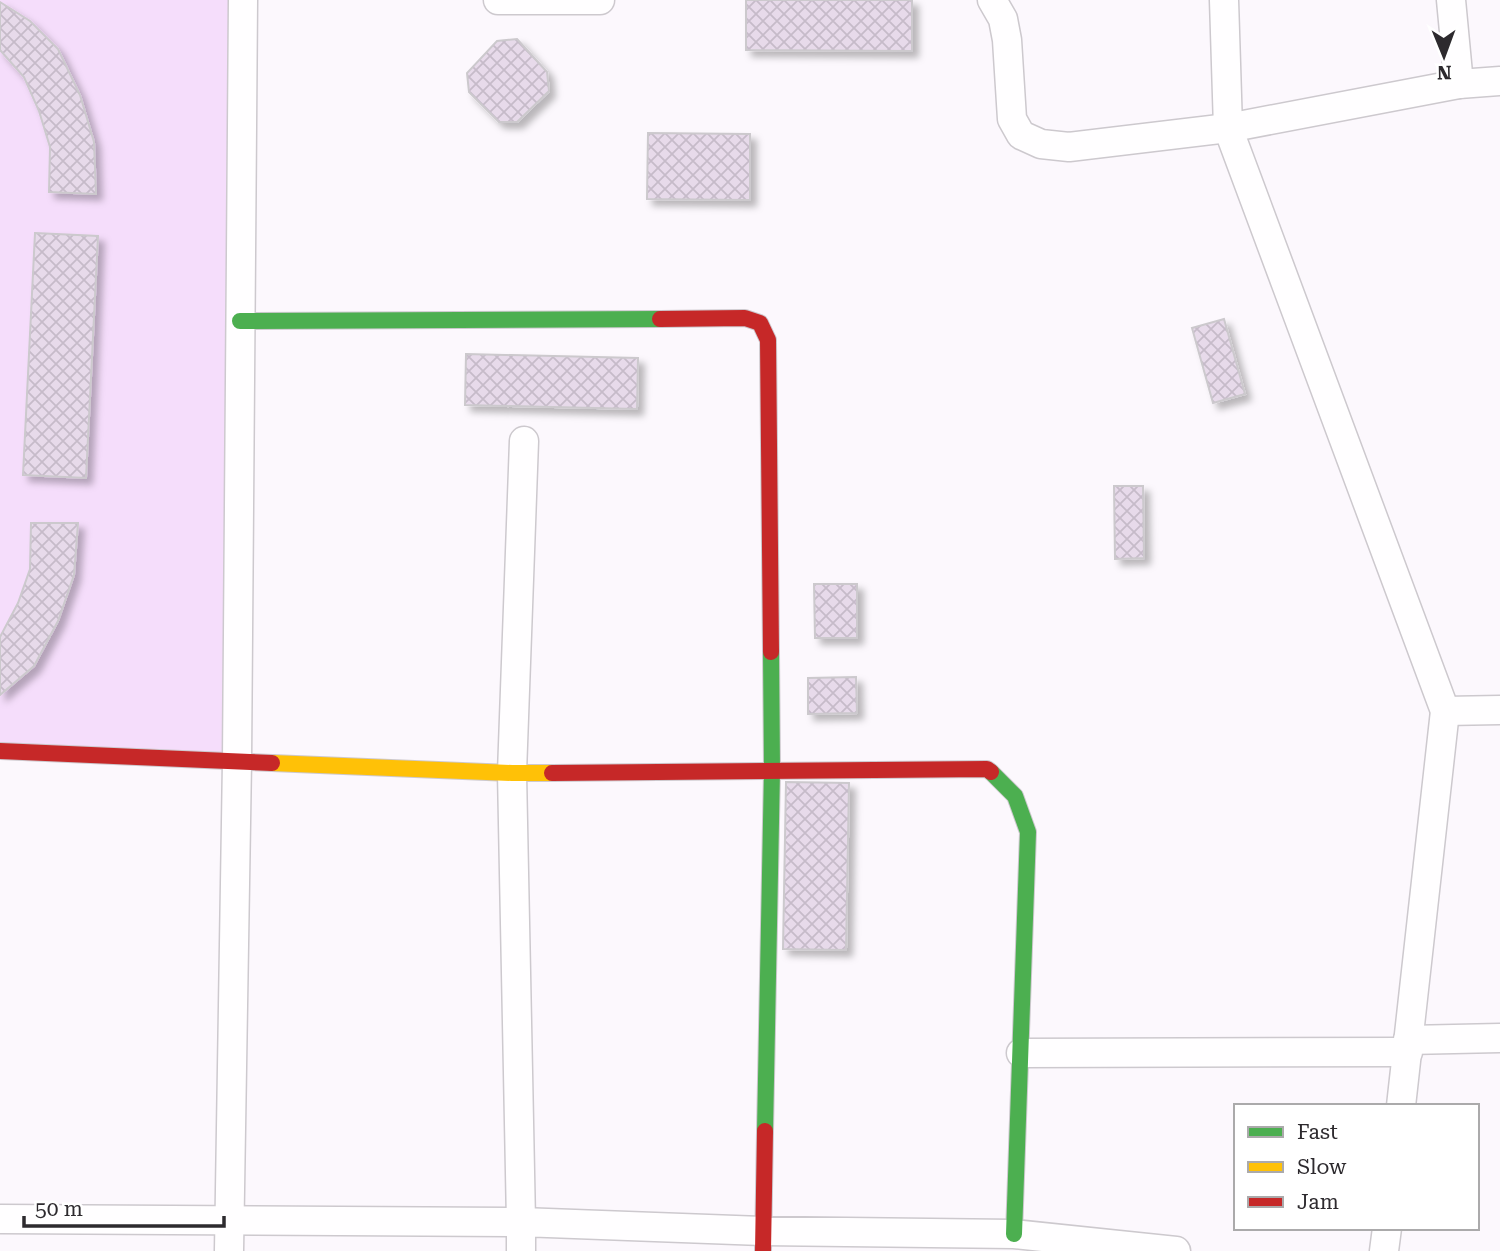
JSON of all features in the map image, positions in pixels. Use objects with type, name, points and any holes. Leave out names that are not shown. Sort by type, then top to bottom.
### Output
[{"type":"street","points":[[229,1251],[237,761],[243,0]]},
{"type":"street","points":[[498,0],[600,0]]},
{"type":"street","points":[[992,0],[1003,19],[1007,40],[1012,119],[1021,135],[1041,144],[1069,148],[1228,128],[1459,84],[1500,81]]},
{"type":"street","points":[[1224,0],[1228,128],[1445,712],[1401,1104]]},
{"type":"street","points":[[1451,0],[1459,84]]},
{"type":"street","points":[[240,321],[745,318],[760,323],[768,340],[772,769],[762,1241]]},
{"type":"street","points":[[521,1251],[512,773],[524,441]]},
{"type":"street","points":[[1445,712],[1500,710]]},
{"type":"street","points":[[0,751],[512,773],[988,769],[1005,782],[1021,803],[1028,832],[1014,1234]]},
{"type":"street","points":[[1021,1053],[1408,1046],[1500,1038]]},
{"type":"street","points":[[0,1219],[521,1222],[762,1241],[1014,1234],[1176,1251]]},
{"type":"street","points":[[1384,1251],[1387,1230]]},
{"type":"shaded area","points":[[0,0],[243,0],[237,761],[0,751]]},
{"type":"building","points":[[746,0],[912,0],[912,51],[746,50]]},
{"type":"building","points":[[0,2],[30,21],[58,49],[80,95],[94,142],[96,194],[49,192],[50,147],[39,111],[24,77],[0,50]]},
{"type":"building","points":[[517,39],[547,72],[549,91],[517,122],[499,122],[469,92],[467,73],[497,41]]},
{"type":"building","points":[[648,133],[750,134],[750,200],[647,199]]},
{"type":"building","points":[[35,233],[98,236],[86,478],[23,475]]},
{"type":"building","points":[[1224,319],[1245,394],[1213,403],[1192,328]]},
{"type":"building","points":[[466,354],[638,358],[637,409],[465,405]]},
{"type":"building","points":[[1114,486],[1143,486],[1144,558],[1115,559]]},
{"type":"building","points":[[31,523],[78,523],[74,575],[58,621],[34,666],[0,695],[0,637],[18,603],[30,569]]},
{"type":"building","points":[[814,584],[857,584],[857,638],[815,638]]},
{"type":"building","points":[[856,677],[857,713],[808,714],[808,678]]},
{"type":"building","points":[[786,782],[849,783],[846,950],[783,949]]},
{"type":"traffic: fast","points":[[240,321],[660,319]]},
{"type":"traffic: fast","points":[[765,1131],[772,770],[771,652]]},
{"type":"traffic: fast","points":[[991,772],[1015,796],[1028,832],[1014,1234]]},
{"type":"traffic: slow","points":[[272,763],[552,773]]},
{"type":"traffic: jam","points":[[660,319],[745,318],[760,323],[768,340],[771,652]]},
{"type":"traffic: jam","points":[[0,751],[272,763]]},
{"type":"traffic: jam","points":[[552,773],[987,769],[991,772]]},
{"type":"traffic: jam","points":[[763,1251],[765,1131]]}]
